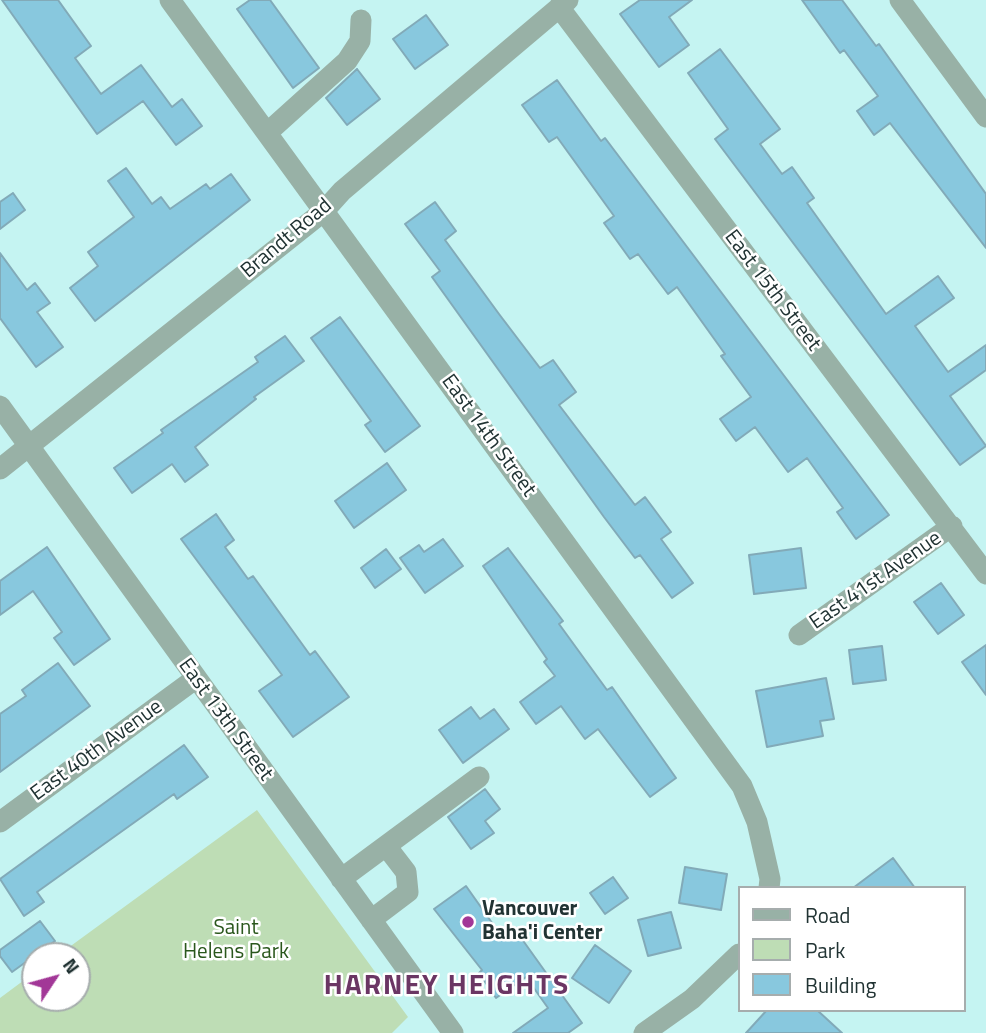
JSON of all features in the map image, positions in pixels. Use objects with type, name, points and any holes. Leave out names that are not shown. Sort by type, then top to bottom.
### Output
[{"type":"street","name":"East 14th Street","points":[[170,0],[742,786],[757,822],[771,879],[769,886]]},
{"type":"street","points":[[900,0],[986,117]]},
{"type":"street","name":"Brandt Road","points":[[0,469],[324,211],[342,191],[563,4]]},
{"type":"street","name":"East 15th Street","points":[[563,4],[986,574]]},
{"type":"street","points":[[267,133],[347,61],[360,41],[361,20]]},
{"type":"street","name":"East 13th Street","points":[[0,406],[195,680],[453,1033]]},
{"type":"street","name":"East 41st Avenue","points":[[799,635],[952,526]]},
{"type":"street","name":"East 40th Avenue","points":[[0,822],[195,680]]},
{"type":"street","points":[[341,878],[479,777]]},
{"type":"street","points":[[371,920],[408,892],[406,872],[386,846]]},
{"type":"street","points":[[644,1033],[692,999],[738,955]]},
{"type":"green space","name":"Saint Helens Park","points":[[257,810],[408,1017],[392,1033],[0,1033],[0,998],[21,982],[21,1012],[91,1012],[91,942],[76,942]]},
{"type":"building","points":[[2,0],[58,0],[91,46],[75,58],[101,94],[141,65],[172,107],[182,99],[202,126],[176,145],[143,101],[97,134]]},
{"type":"building","points":[[250,0],[270,0],[319,68],[293,88],[237,9]]},
{"type":"building","points":[[640,0],[692,0],[669,17],[689,45],[659,67],[620,14]]},
{"type":"building","points":[[802,0],[842,0],[876,46],[879,44],[986,194],[986,248],[890,123],[874,135],[857,111],[878,96],[844,50],[840,53]]},
{"type":"building","points":[[426,15],[448,45],[415,69],[393,39]]},
{"type":"building","points":[[720,49],[780,129],[760,144],[782,174],[792,167],[814,198],[807,203],[886,314],[938,276],[954,298],[915,326],[948,372],[986,345],[986,370],[950,396],[986,446],[960,465],[715,139],[728,129],[688,73]]},
{"type":"building","points":[[357,69],[380,99],[347,125],[326,98]]},
{"type":"building","points":[[557,80],[601,141],[605,138],[889,515],[856,539],[837,512],[843,508],[807,458],[788,472],[755,427],[736,441],[720,419],[751,397],[721,356],[725,354],[677,287],[668,294],[638,254],[630,259],[604,223],[614,216],[557,137],[549,142],[522,105]]},
{"type":"building","points":[[126,168],[152,204],[161,197],[170,209],[206,184],[210,189],[231,174],[250,200],[95,321],[70,288],[98,266],[88,252],[134,217],[108,181]]},
{"type":"building","points":[[13,193],[25,210],[0,229],[0,202]]},
{"type":"building","points":[[435,202],[456,231],[445,240],[499,314],[540,368],[553,360],[576,392],[559,405],[635,505],[645,497],[671,532],[661,539],[693,583],[672,598],[640,555],[635,558],[604,517],[432,277],[440,271],[405,224]]},
{"type":"building","points":[[0,253],[27,290],[35,283],[50,303],[37,312],[63,347],[36,367],[0,318]]},
{"type":"building","points":[[340,317],[420,426],[385,452],[365,425],[371,421],[311,338]]},
{"type":"building","points":[[285,336],[304,361],[254,397],[256,399],[195,447],[208,465],[185,482],[172,464],[132,493],[114,468],[163,433],[161,430],[258,362],[255,357]]},
{"type":"building","points":[[387,463],[406,490],[354,528],[335,501]]},
{"type":"building","points":[[216,514],[234,540],[225,547],[248,579],[253,576],[310,655],[315,651],[349,697],[293,737],[259,691],[282,675],[181,539]]},
{"type":"building","points":[[443,539],[463,566],[425,593],[400,558],[419,545],[424,552]]},
{"type":"building","points":[[47,547],[110,639],[74,665],[54,638],[62,632],[33,591],[0,615],[0,581]]},
{"type":"building","points":[[508,548],[563,621],[559,624],[607,690],[612,687],[676,778],[650,797],[598,729],[585,739],[561,706],[536,724],[520,702],[555,676],[544,662],[547,659],[483,566]]},
{"type":"building","points":[[801,548],[806,588],[754,594],[749,555]]},
{"type":"building","points":[[386,549],[401,569],[375,588],[361,568]]},
{"type":"building","points":[[941,583],[964,615],[938,634],[914,602]]},
{"type":"building","points":[[986,645],[986,695],[962,662]]},
{"type":"building","points":[[882,646],[886,680],[853,684],[849,650]]},
{"type":"building","points":[[58,663],[90,706],[0,772],[0,714],[26,696],[22,690]]},
{"type":"building","points":[[826,678],[834,719],[820,721],[823,736],[767,747],[756,691]]},
{"type":"building","points":[[471,707],[480,719],[494,709],[509,729],[463,763],[439,730]]},
{"type":"building","points":[[184,745],[208,777],[177,799],[174,794],[37,892],[44,902],[24,916],[0,879]]},
{"type":"building","points":[[485,789],[500,809],[485,821],[494,833],[471,849],[448,817]]},
{"type":"building","points":[[893,858],[914,886],[856,886]]},
{"type":"building","points":[[685,867],[727,874],[721,910],[679,903]]},
{"type":"building","points":[[613,877],[628,898],[605,914],[590,893]]},
{"type":"building","points":[[466,886],[502,937],[514,928],[582,1023],[568,1033],[513,1033],[548,1008],[526,977],[496,998],[479,973],[482,970],[434,909]]},
{"type":"building","points":[[671,912],[681,948],[648,956],[638,920]]},
{"type":"building","points":[[40,921],[55,941],[21,942],[21,966],[12,972],[0,956],[0,950]]},
{"type":"building","points":[[595,945],[631,971],[609,1003],[572,978]]},
{"type":"building","points":[[765,1012],[819,1012],[842,1033],[746,1033]]},
{"type":"place","name":"Vancouver Baha'i Center","points":[[468,922]]},
{"type":"district","name":"HARNEY HEIGHTS","points":[[447,987]]}]
